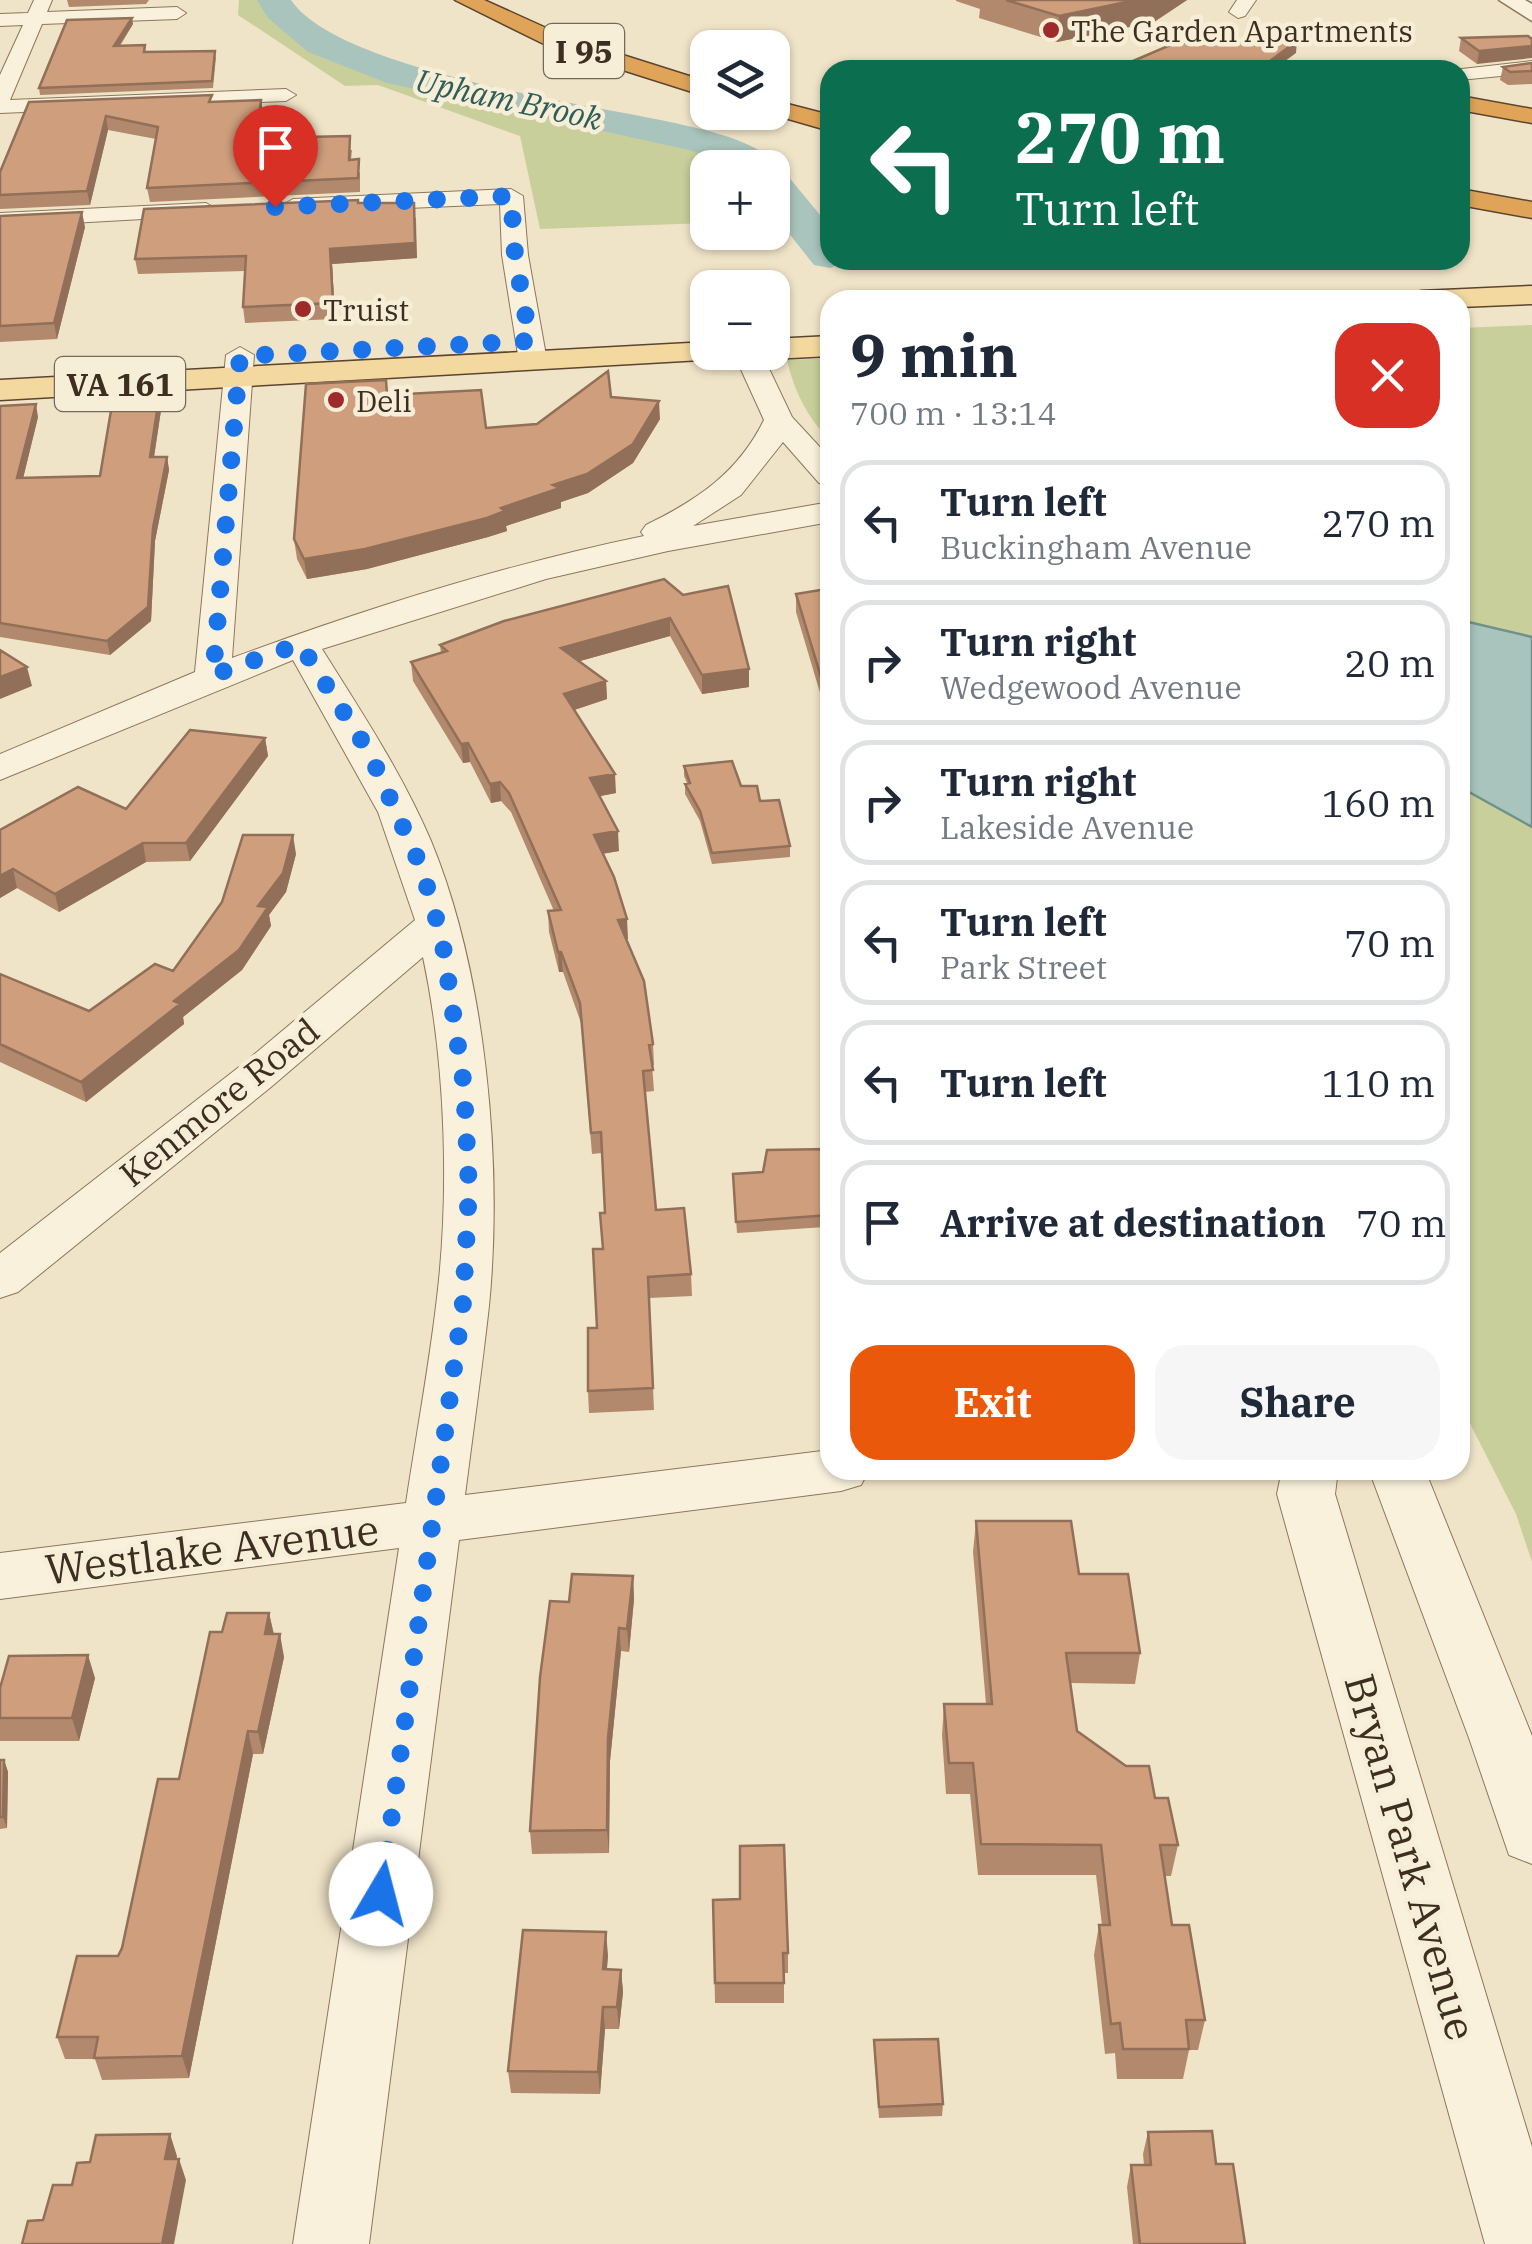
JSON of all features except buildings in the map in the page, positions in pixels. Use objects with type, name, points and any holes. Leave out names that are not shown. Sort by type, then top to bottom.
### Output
[{"type":"highway","name":"I 95","points":[[466,0],[558,42],[690,84]]},
{"type":"highway","name":"I 95","points":[[520,0],[558,16]]},
{"type":"highway","name":"I 95","points":[[593,29],[690,62]]},
{"type":"highway","points":[[790,91],[820,98]]},
{"type":"highway","points":[[1470,106],[1532,116]]},
{"type":"highway","points":[[790,113],[820,120]]},
{"type":"highway","points":[[1470,199],[1532,210]]},
{"type":"highway","points":[[1470,213],[1526,230]]},
{"type":"main road","points":[[1470,298],[1532,295]]},
{"type":"main road","points":[[1470,316],[1532,313]]},
{"type":"main road","points":[[790,328],[820,327]]},
{"type":"main road","name":"VA 161","points":[[0,390],[239,380],[690,334]]},
{"type":"main road","points":[[790,348],[820,347]]},
{"type":"main road","name":"VA 161","points":[[531,351],[690,352]]},
{"type":"main road","name":"VA 161","points":[[0,368],[239,380]]},
{"type":"street","points":[[1510,0],[1532,14]]},
{"type":"street","points":[[0,20],[39,9],[177,14]]},
{"type":"street","points":[[39,9],[0,103],[286,95]]},
{"type":"street","points":[[1470,73],[1532,67]]},
{"type":"street","points":[[275,207],[511,196],[515,255],[531,351]]},
{"type":"street","points":[[0,220],[236,209]]},
{"type":"street","points":[[755,370],[779,420],[820,465]]},
{"type":"street","points":[[213,675],[239,380]]},
{"type":"street","points":[[613,552],[688,516],[723,493],[759,462],[779,420]]},
{"type":"street","points":[[0,768],[213,675],[362,622],[613,552],[820,514]]},
{"type":"street","points":[[300,644],[369,752],[422,869],[437,923],[464,1086],[469,1189],[463,1303],[331,2244]]},
{"type":"street","name":"Kenmore Road","points":[[0,1280],[255,1077],[437,923]]},
{"type":"street","name":"Westlake Avenue","points":[[0,1576],[820,1473]]},
{"type":"street","name":"Bryan Park Avenue","points":[[1308,1480],[1306,1494],[1523,2244]]},
{"type":"street","points":[[1402,1480],[1501,1738],[1532,1835]]},
{"type":"green space","points":[[239,0],[260,0],[277,15],[317,38],[332,55],[542,109],[714,141],[724,150],[690,150],[690,224],[540,229],[520,136],[378,85],[345,86],[238,15]]},
{"type":"green space","points":[[1532,325],[1532,1562],[1516,1514],[1470,1424],[1470,328]]},
{"type":"green space","points":[[820,358],[820,428],[803,403],[793,382],[790,360]]},
{"type":"water","points":[[1470,622],[1532,637],[1532,827],[1470,793]]},
{"type":"waterway","name":"Upham Brook","points":[[274,0],[280,11],[320,45],[400,75],[706,142],[723,150]]},
{"type":"waterway","name":"Upham Brook","points":[[790,206],[820,243]]},
{"type":"place","name":"The Garden Apartments","points":[[1051,30]]},
{"type":"place","name":"Truist","points":[[303,309]]},
{"type":"place","name":"Deli","points":[[336,400]]},
{"type":"route","points":[[275,207],[511,196],[515,255],[530,341],[240,356],[213,675],[300,644],[369,752],[422,869],[442,939],[464,1086],[469,1189],[463,1303],[381,1894]]}]
